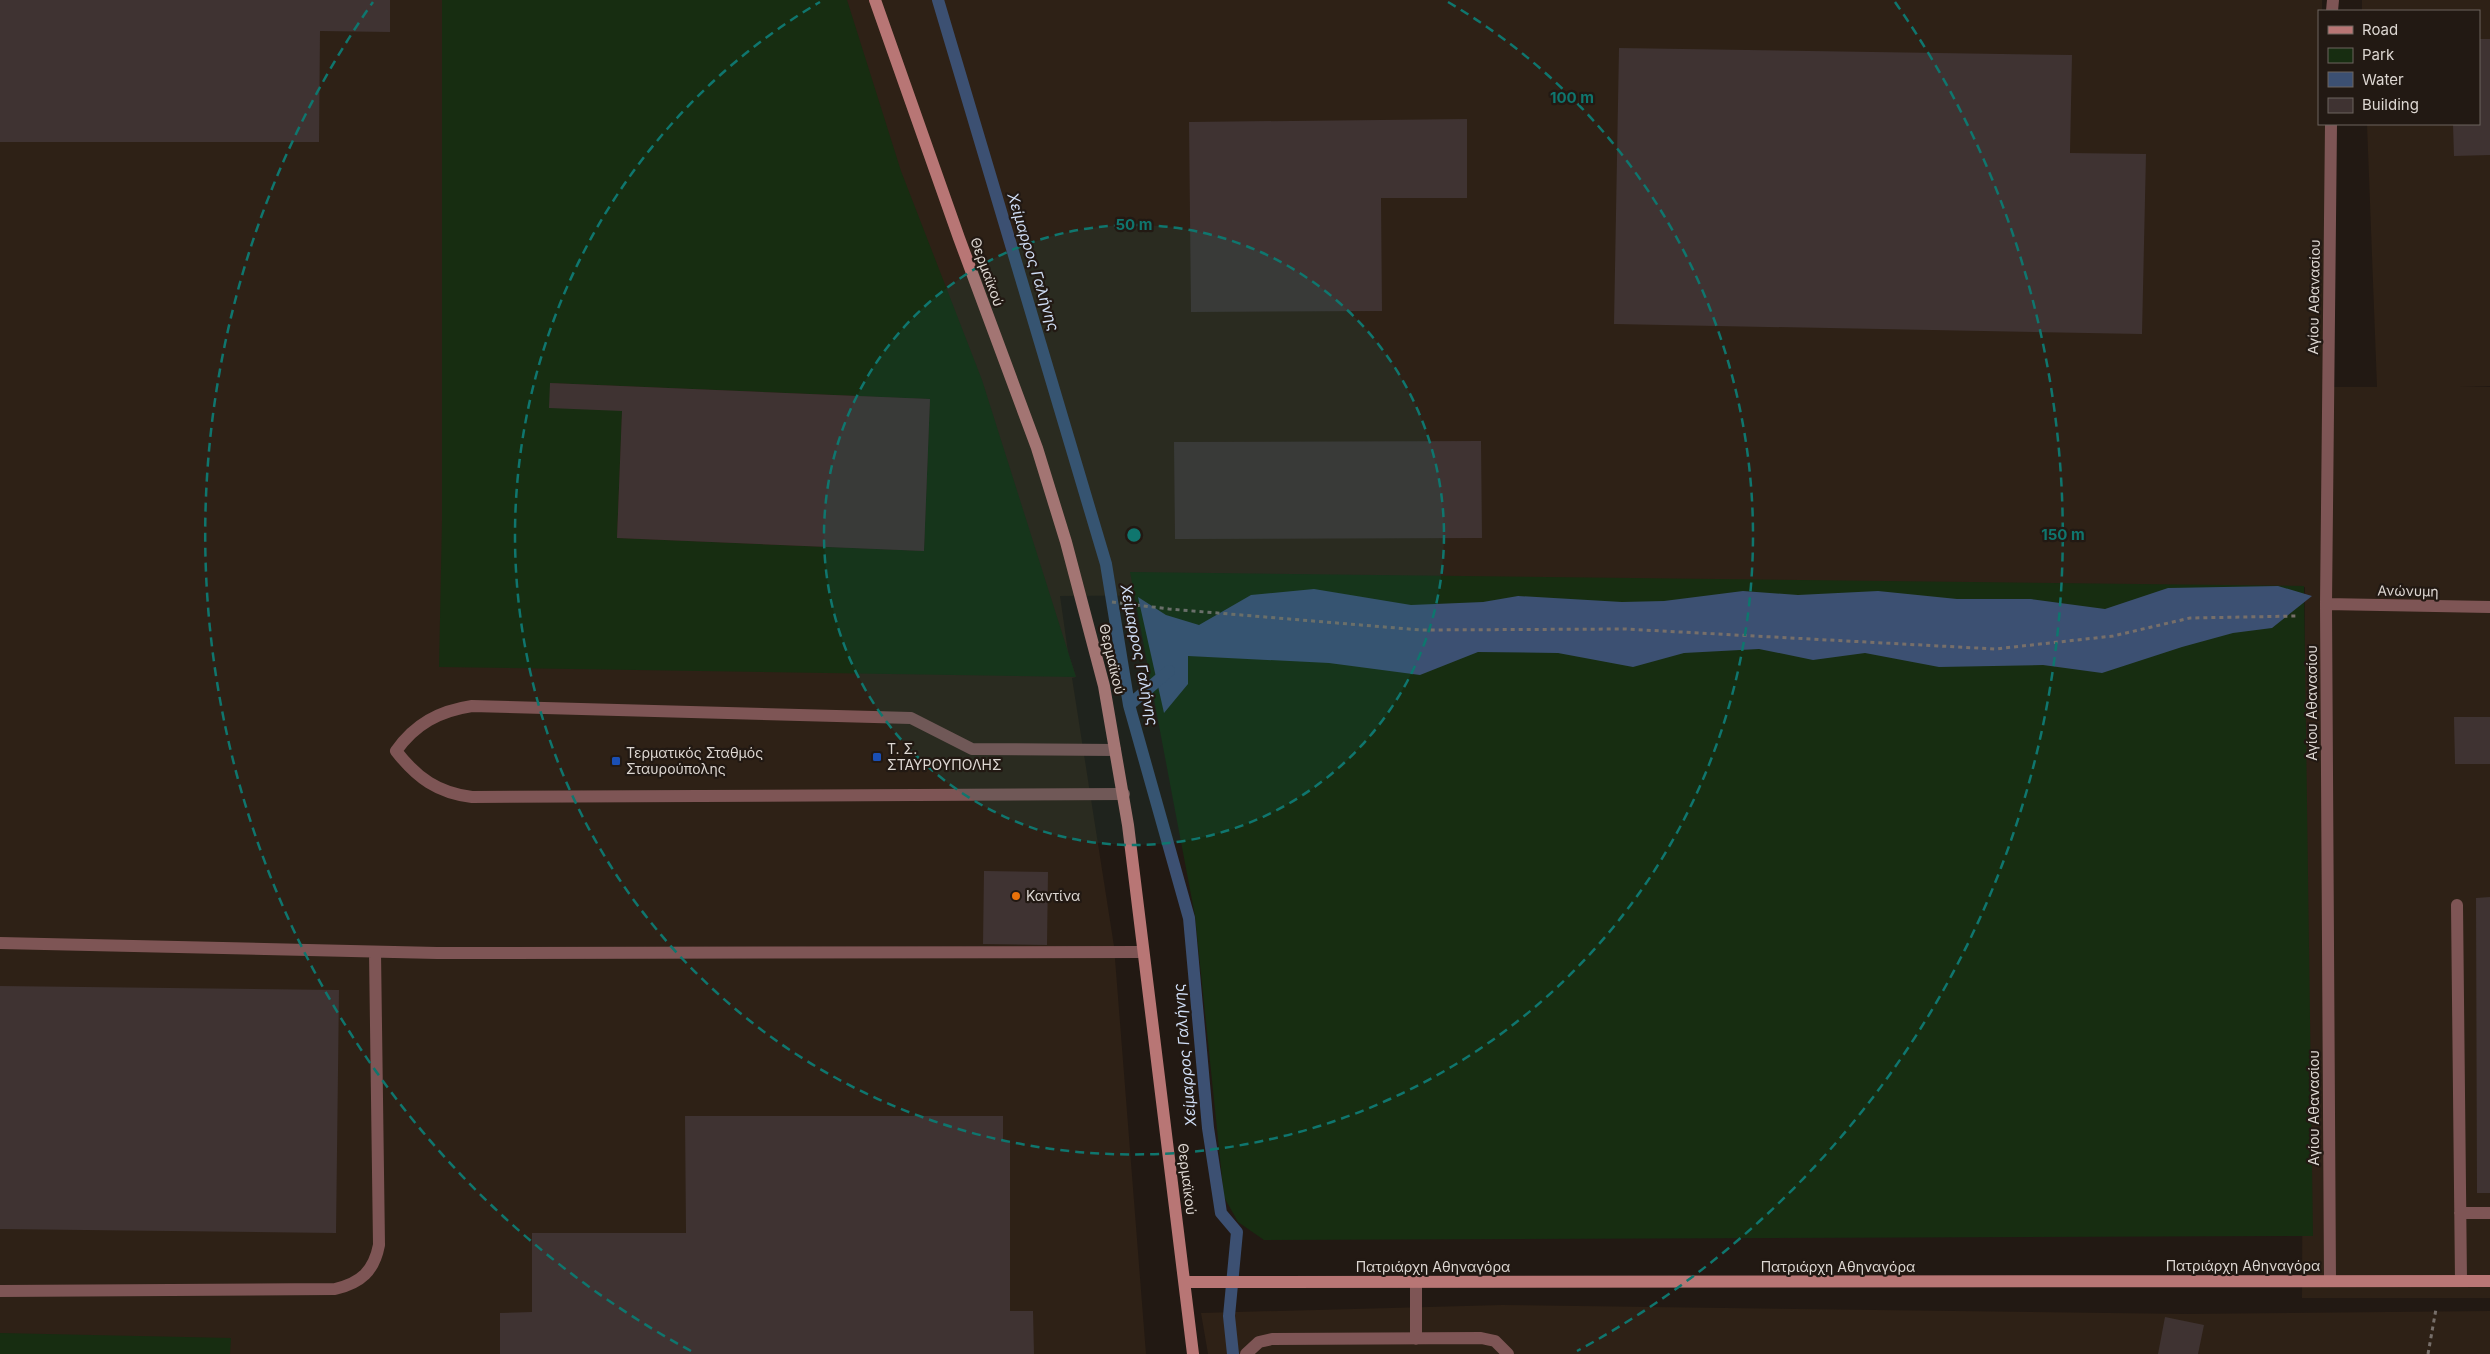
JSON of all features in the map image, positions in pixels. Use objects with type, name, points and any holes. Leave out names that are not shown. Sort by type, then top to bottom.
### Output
[{"type":"street","name":"Θερμαϊκού","points":[[875,0],[959,238],[1037,448],[1082,600],[1104,686],[1124,794],[1193,1354]]},
{"type":"street","name":"Αγίου Αθανασίου","points":[[2330,1281],[2326,610],[2331,125]]},
{"type":"street","name":"Ανώνυμη","points":[[2326,610],[2490,607]]},
{"type":"street","points":[[1115,750],[972,749],[911,718],[472,706],[440,713],[427,720],[403,741],[396,751],[412,772],[426,782],[456,795],[472,797],[1124,794]]},
{"type":"street","points":[[2457,905],[2461,1281]]},
{"type":"street","points":[[0,943],[375,952],[1143,952]]},
{"type":"street","points":[[0,1291],[335,1289],[361,1280],[370,1271],[376,1259],[379,1245],[375,952]]},
{"type":"street","points":[[2460,1213],[2490,1213]]},
{"type":"street","name":"Πατριάρχη Αθηναγόρα","points":[[1185,1282],[2490,1281]]},
{"type":"street","points":[[1416,1282],[1416,1339]]},
{"type":"street","points":[[1246,1354],[1259,1342],[1272,1339],[1481,1338],[1495,1341],[1508,1354]]},
{"type":"path","points":[[1082,600],[1421,630],[1624,629],[1995,649],[2113,636],[2190,618],[2326,610]]},
{"type":"path","points":[[2428,1354],[2434,1331],[2439,1281]]},
{"type":"shaded area","points":[[0,0],[2322,0],[2322,10],[2318,10],[2318,125],[2325,125],[2332,387],[2377,387],[2367,125],[2480,125],[2480,10],[2362,10],[2362,0],[2490,0],[2490,386],[2460,387],[2490,387],[2490,1298],[2302,1298],[2305,587],[1060,596],[1068,652],[1076,677],[1072,678],[1114,946],[1146,1354],[0,1354]]},
{"type":"shaded area","points":[[1502,1305],[2186,1314],[2490,1311],[2490,1354],[1208,1354],[1201,1313]]},
{"type":"green space","points":[[442,0],[847,0],[901,171],[982,380],[1076,677],[439,667],[442,521]],"holes":[[[550,383],[930,399],[924,551],[617,538],[622,411]]]},
{"type":"green space","points":[[1130,572],[2304,586],[2313,1236],[1264,1240],[1238,1222],[1224,1197],[1195,916]]},
{"type":"green space","points":[[0,1333],[231,1338],[230,1354],[0,1354]]},
{"type":"water","points":[[2278,586],[2312,596],[2272,628],[2233,633],[2182,647],[2102,673],[2043,665],[1939,667],[1865,653],[1813,660],[1759,649],[1684,653],[1633,667],[1558,653],[1478,652],[1420,675],[1329,663],[1188,656],[1188,684],[1164,713],[1138,597],[1166,615],[1199,625],[1251,595],[1314,589],[1411,605],[1483,602],[1518,596],[1622,602],[1664,601],[1743,591],[1798,595],[1878,591],[1957,599],[2031,599],[2105,609],[2168,588]]},
{"type":"building","points":[[0,0],[390,0],[390,32],[320,31],[319,142],[0,142]]},
{"type":"building","points":[[2480,39],[2490,39],[2490,155],[2454,156],[2453,125],[2480,125]]},
{"type":"building","points":[[1619,48],[2072,55],[2070,153],[2146,154],[2142,334],[1614,324]]},
{"type":"building","points":[[1467,119],[1467,198],[1381,198],[1382,311],[1191,312],[1189,122]]},
{"type":"building","points":[[550,383],[930,399],[924,551],[617,538],[622,411],[549,408]]},
{"type":"building","points":[[1481,441],[1482,538],[1175,539],[1174,442]]},
{"type":"building","points":[[2454,717],[2490,717],[2490,764],[2455,764]]},
{"type":"building","points":[[984,871],[1048,872],[1047,945],[983,944]]},
{"type":"building","points":[[2490,897],[2490,1193],[2477,1193],[2476,898]]},
{"type":"building","points":[[0,986],[339,990],[336,1233],[0,1229]]},
{"type":"building","points":[[685,1116],[1003,1116],[1003,1141],[1010,1141],[1010,1311],[1033,1311],[1034,1354],[500,1354],[500,1313],[532,1312],[532,1233],[686,1233]]},
{"type":"building","points":[[2165,1317],[2204,1325],[2198,1354],[2158,1354]]},
{"type":"waterway","name":"Χείμαρρος Γαλήνης","points":[[938,0],[1106,564],[1129,705],[1189,918],[1208,1128],[1221,1213],[1237,1232],[1229,1316],[1233,1354]]},
{"type":"waterway","points":[[1129,705],[1169,671]]},
{"type":"place","name":"Τ. Σ. ΣΤΑΥΡΟΥΠΟΛΗΣ","points":[[877,757]]},
{"type":"place","name":"Τερματικός Σταθμός Σταυρούπολης","points":[[616,761]]},
{"type":"place","name":"Καντίνα","points":[[1016,896]]}]
